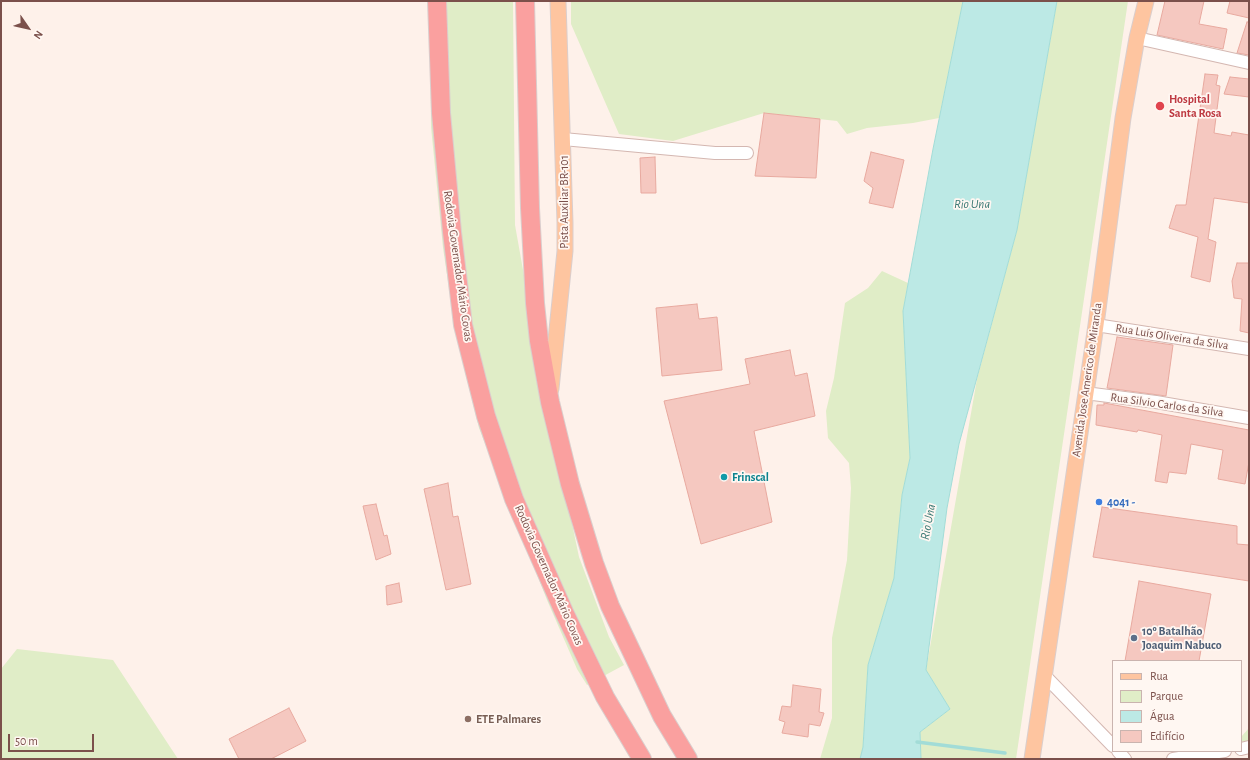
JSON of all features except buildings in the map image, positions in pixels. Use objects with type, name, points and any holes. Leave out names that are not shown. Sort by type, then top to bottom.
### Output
[{"type":"highway","name":"Rodovia Governador Mário Covas","points":[[437,1],[441,113],[463,325],[486,416],[514,500],[564,612],[605,697],[642,759]]},
{"type":"highway","points":[[525,1],[530,208],[535,302],[539,341],[550,402],[572,492],[594,563],[610,606],[662,716],[688,759]]},
{"type":"main road","name":"Pista Auxiliar BR-101","points":[[550,402],[565,251],[558,1]]},
{"type":"main road","name":"Avenida Jose Americo de Miranda","points":[[1032,759],[1096,325],[1123,118],[1137,38],[1146,1]]},
{"type":"street","points":[[1137,38],[1249,63]]},
{"type":"street","points":[[563,140],[715,153],[747,154]]},
{"type":"street","name":"Rua Luís Oliveira da Silva","points":[[1096,325],[1249,349]]},
{"type":"street","name":"Rua Silvio Carlos da Silva","points":[[1085,393],[1156,402],[1249,418]]},
{"type":"street","points":[[1044,675],[1112,745]]},
{"type":"street","points":[[1173,759],[1218,752]]},
{"type":"green space","points":[[430,1],[513,1],[515,225],[530,309],[536,379],[563,481],[579,557],[609,637],[624,665],[587,685],[577,669],[547,600],[479,428],[456,335],[443,248],[431,127]]},
{"type":"green space","points":[[571,1],[963,1],[939,118],[913,123],[867,128],[847,134],[837,121],[764,113],[673,141],[619,134],[571,24]]},
{"type":"green space","points":[[1057,1],[1128,1],[1016,759],[921,759],[920,732],[950,709],[926,670],[977,379],[1017,230]]},
{"type":"green space","points":[[882,271],[908,283],[903,311],[910,458],[902,495],[894,578],[868,665],[863,747],[860,759],[820,759],[832,718],[832,638],[847,560],[851,488],[849,463],[828,438],[826,411],[834,378],[845,303],[868,288]]},
{"type":"green space","points":[[17,649],[113,660],[178,759],[1,759],[1,669]]},
{"type":"green space","points":[[1249,728],[1249,741],[1242,742],[1242,736]]},
{"type":"water","name":"Rio Una","points":[[963,1],[1057,1],[1017,230],[959,444],[947,508],[926,670],[950,709],[920,732],[921,759],[860,759],[863,747],[868,665],[894,578],[902,495],[910,458],[903,311],[933,149]]},
{"type":"waterway","points":[[917,742],[1005,753]]},
{"type":"place","name":"Hospital Santa Rosa","points":[[1160,106]]},
{"type":"place","name":"Frinscal","points":[[724,477]]},
{"type":"place","name":"4041 -","points":[[1099,502]]},
{"type":"place","name":"10º Batalhão Joaquim Nabuco","points":[[1134,638]]},
{"type":"place","name":"ETE Palmares","points":[[468,719]]}]
